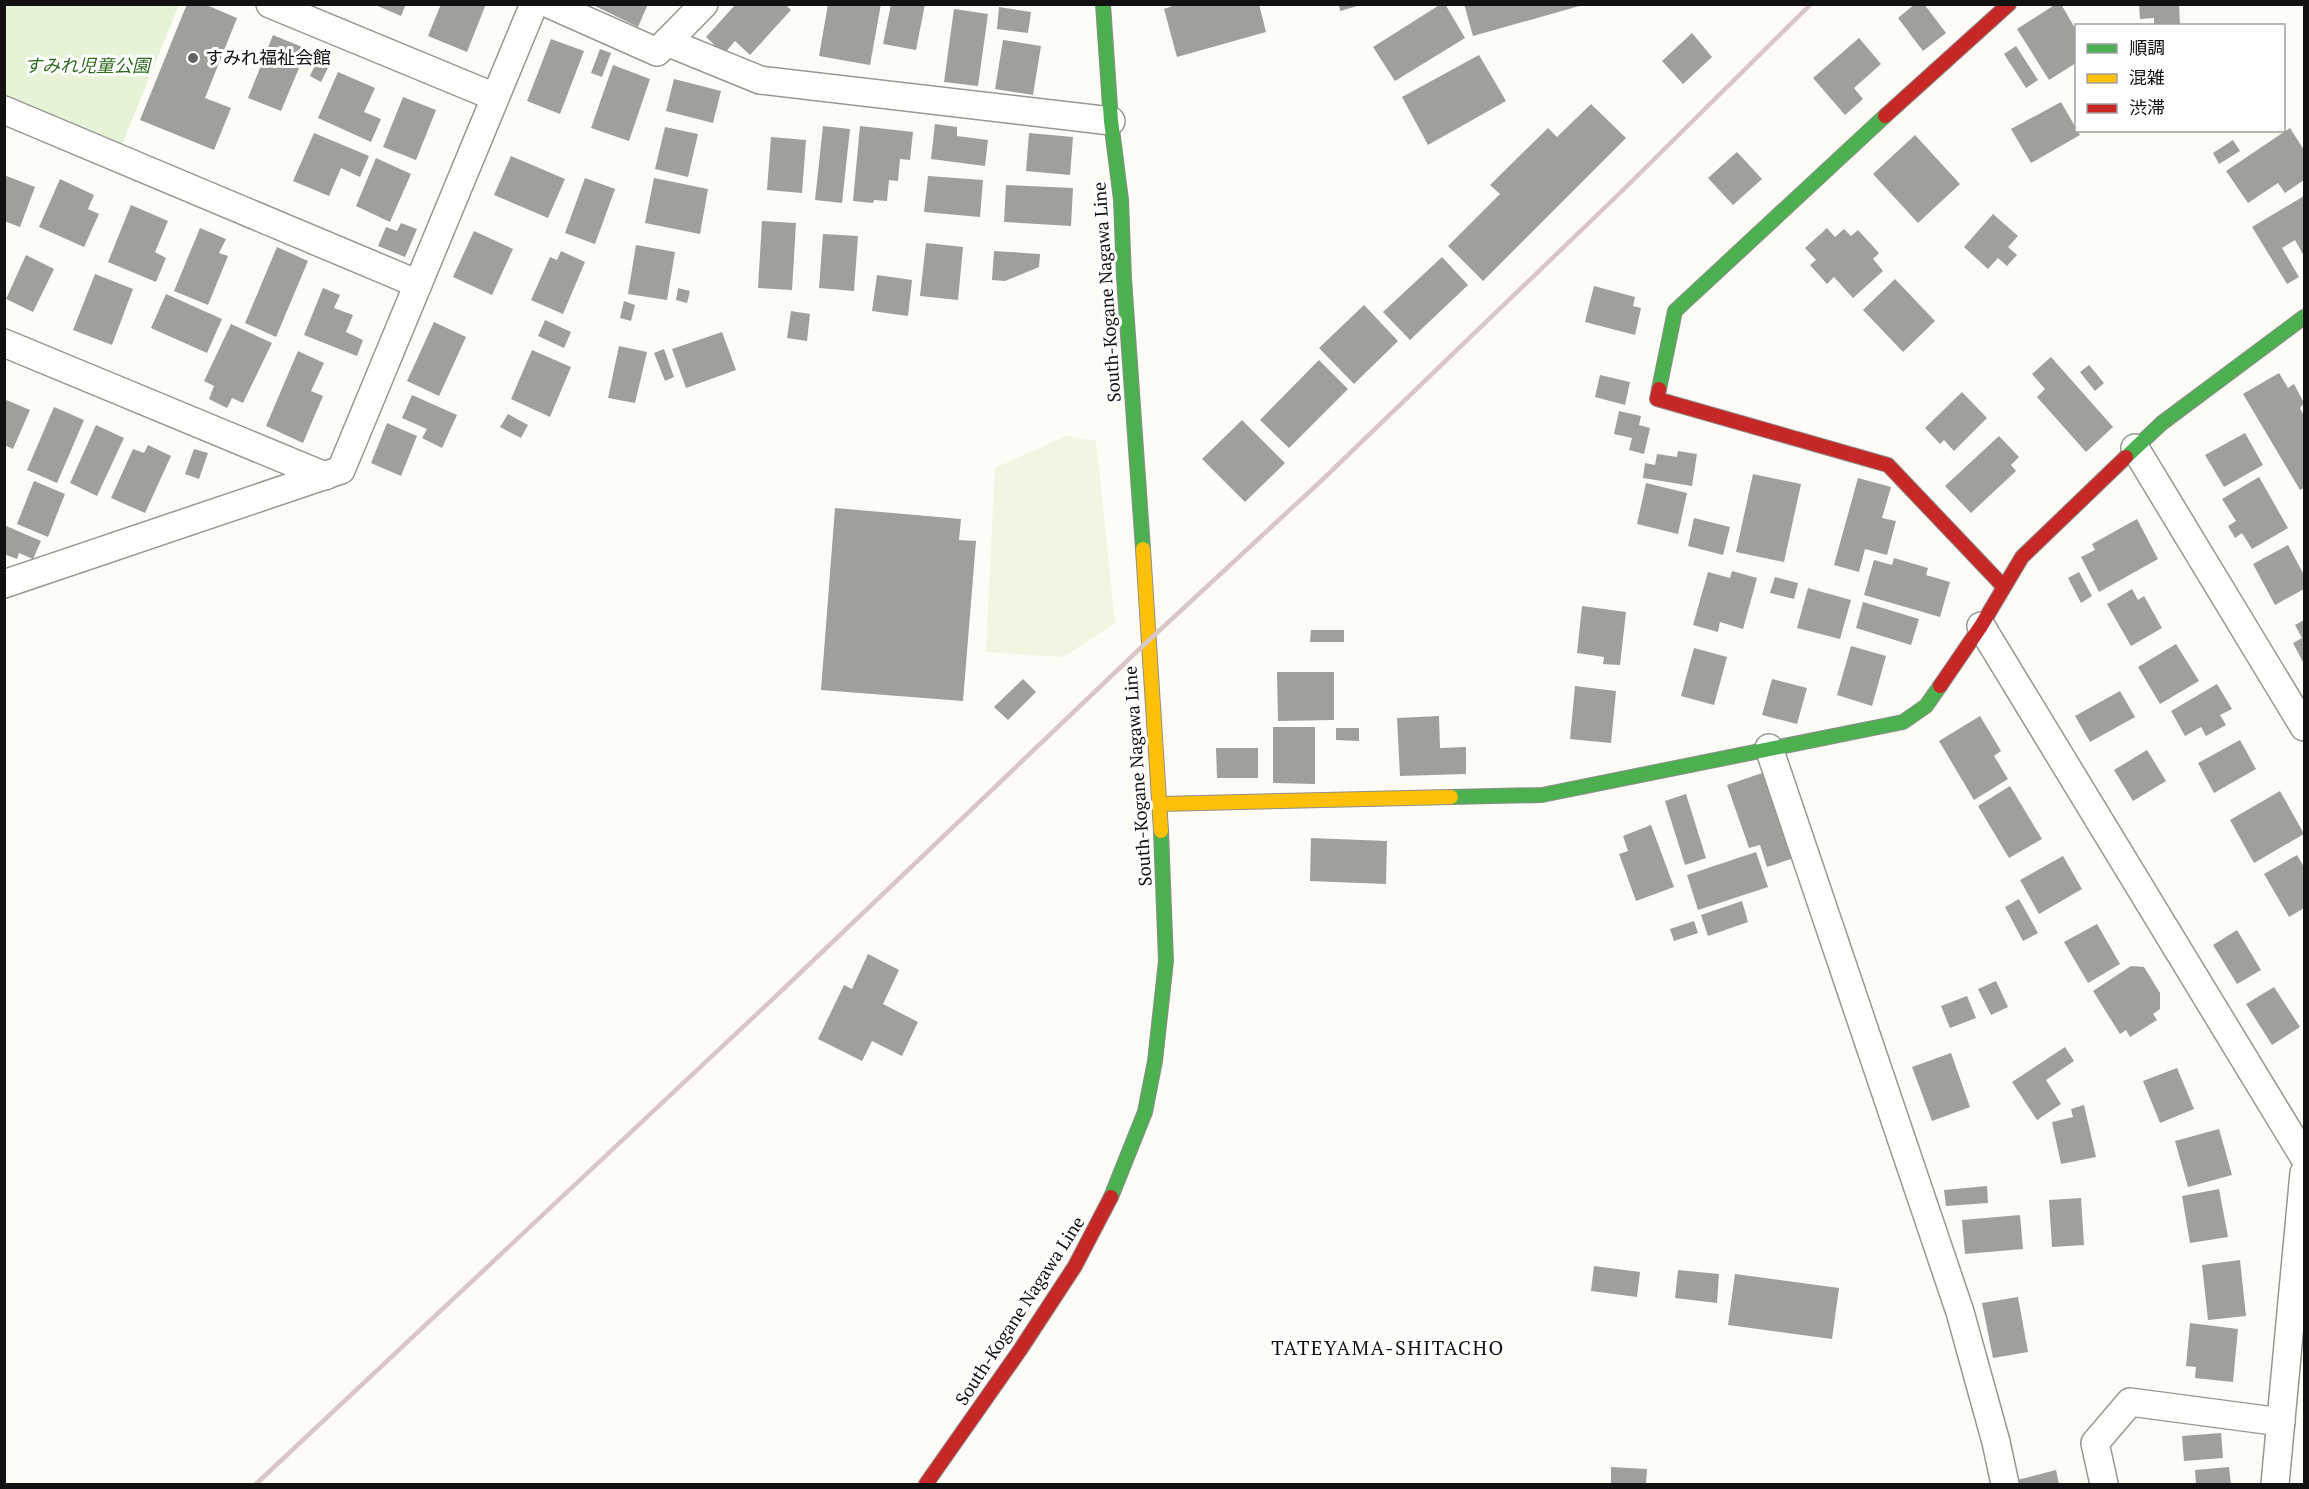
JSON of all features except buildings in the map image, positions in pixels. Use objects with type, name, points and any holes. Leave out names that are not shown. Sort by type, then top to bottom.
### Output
[{"type":"street","points":[[270,4],[495,97]]},
{"type":"street","points":[[7,582],[341,470],[534,4]]},
{"type":"street","points":[[549,4],[657,52],[704,4]]},
{"type":"street","name":"South-Kogane Nagawa Line","points":[[926,1485],[1020,1350],[1075,1266],[1106,1212],[1145,1112],[1155,1062],[1166,961],[1160,804],[1127,325],[1121,200],[1111,121],[1103,4]]},
{"type":"street","points":[[2003,586],[1888,465],[1657,399],[1675,311],[2009,4]]},
{"type":"street","points":[[667,42],[760,80],[1111,121]]},
{"type":"street","points":[[4,110],[418,284]]},
{"type":"street","points":[[1160,804],[1542,795],[1903,722],[1926,706],[1981,626],[2022,557],[2162,423],[2304,317]]},
{"type":"street","points":[[4,343],[325,476]]},
{"type":"street","points":[[2135,447],[2304,727]]},
{"type":"street","points":[[1981,626],[2304,1157]]},
{"type":"street","points":[[1769,748],[1960,1312],[1996,1442],[2005,1485]]},
{"type":"street","points":[[2275,1485],[2304,1173]]},
{"type":"street","points":[[2104,1485],[2095,1443],[2130,1402],[2281,1422]]},
{"type":"green space","name":"すみれ児童公園","points":[[4,5],[179,5],[121,147],[5,100]]},
{"type":"green space","points":[[1066,436],[1096,441],[1115,623],[1063,657],[986,652],[995,468]]},
{"type":"railway","points":[[256,1484],[776,996],[1148,641],[1321,481],[1622,191],[1811,4]]},
{"type":"traffic: fast","points":[[1103,4],[1111,121],[1121,200],[1124,278],[1143,549]]},
{"type":"traffic: fast","points":[[1659,389],[1675,311],[1885,116]]},
{"type":"traffic: fast","points":[[2126,457],[2162,423],[2304,317]]},
{"type":"traffic: fast","points":[[1451,797],[1542,795],[1903,722],[1926,706],[1940,686]]},
{"type":"traffic: fast","points":[[1111,1197],[1145,1112],[1155,1061],[1166,961],[1161,831]]},
{"type":"traffic: slow","points":[[1143,549],[1161,831]]},
{"type":"traffic: slow","points":[[1160,804],[1451,797]]},
{"type":"traffic: jam","points":[[1885,116],[2009,4]]},
{"type":"traffic: jam","points":[[1659,389],[1657,399],[1888,465],[2003,586]]},
{"type":"traffic: jam","points":[[1940,686],[1981,626],[2022,557],[2126,457]]},
{"type":"traffic: jam","points":[[926,1484],[1020,1350],[1075,1266],[1111,1197]]},
{"type":"place","name":"すみれ福祉会館","points":[[193,58]]},
{"type":"district","name":"TATEYAMA-SHITACHO","points":[[1388,1348]]}]
